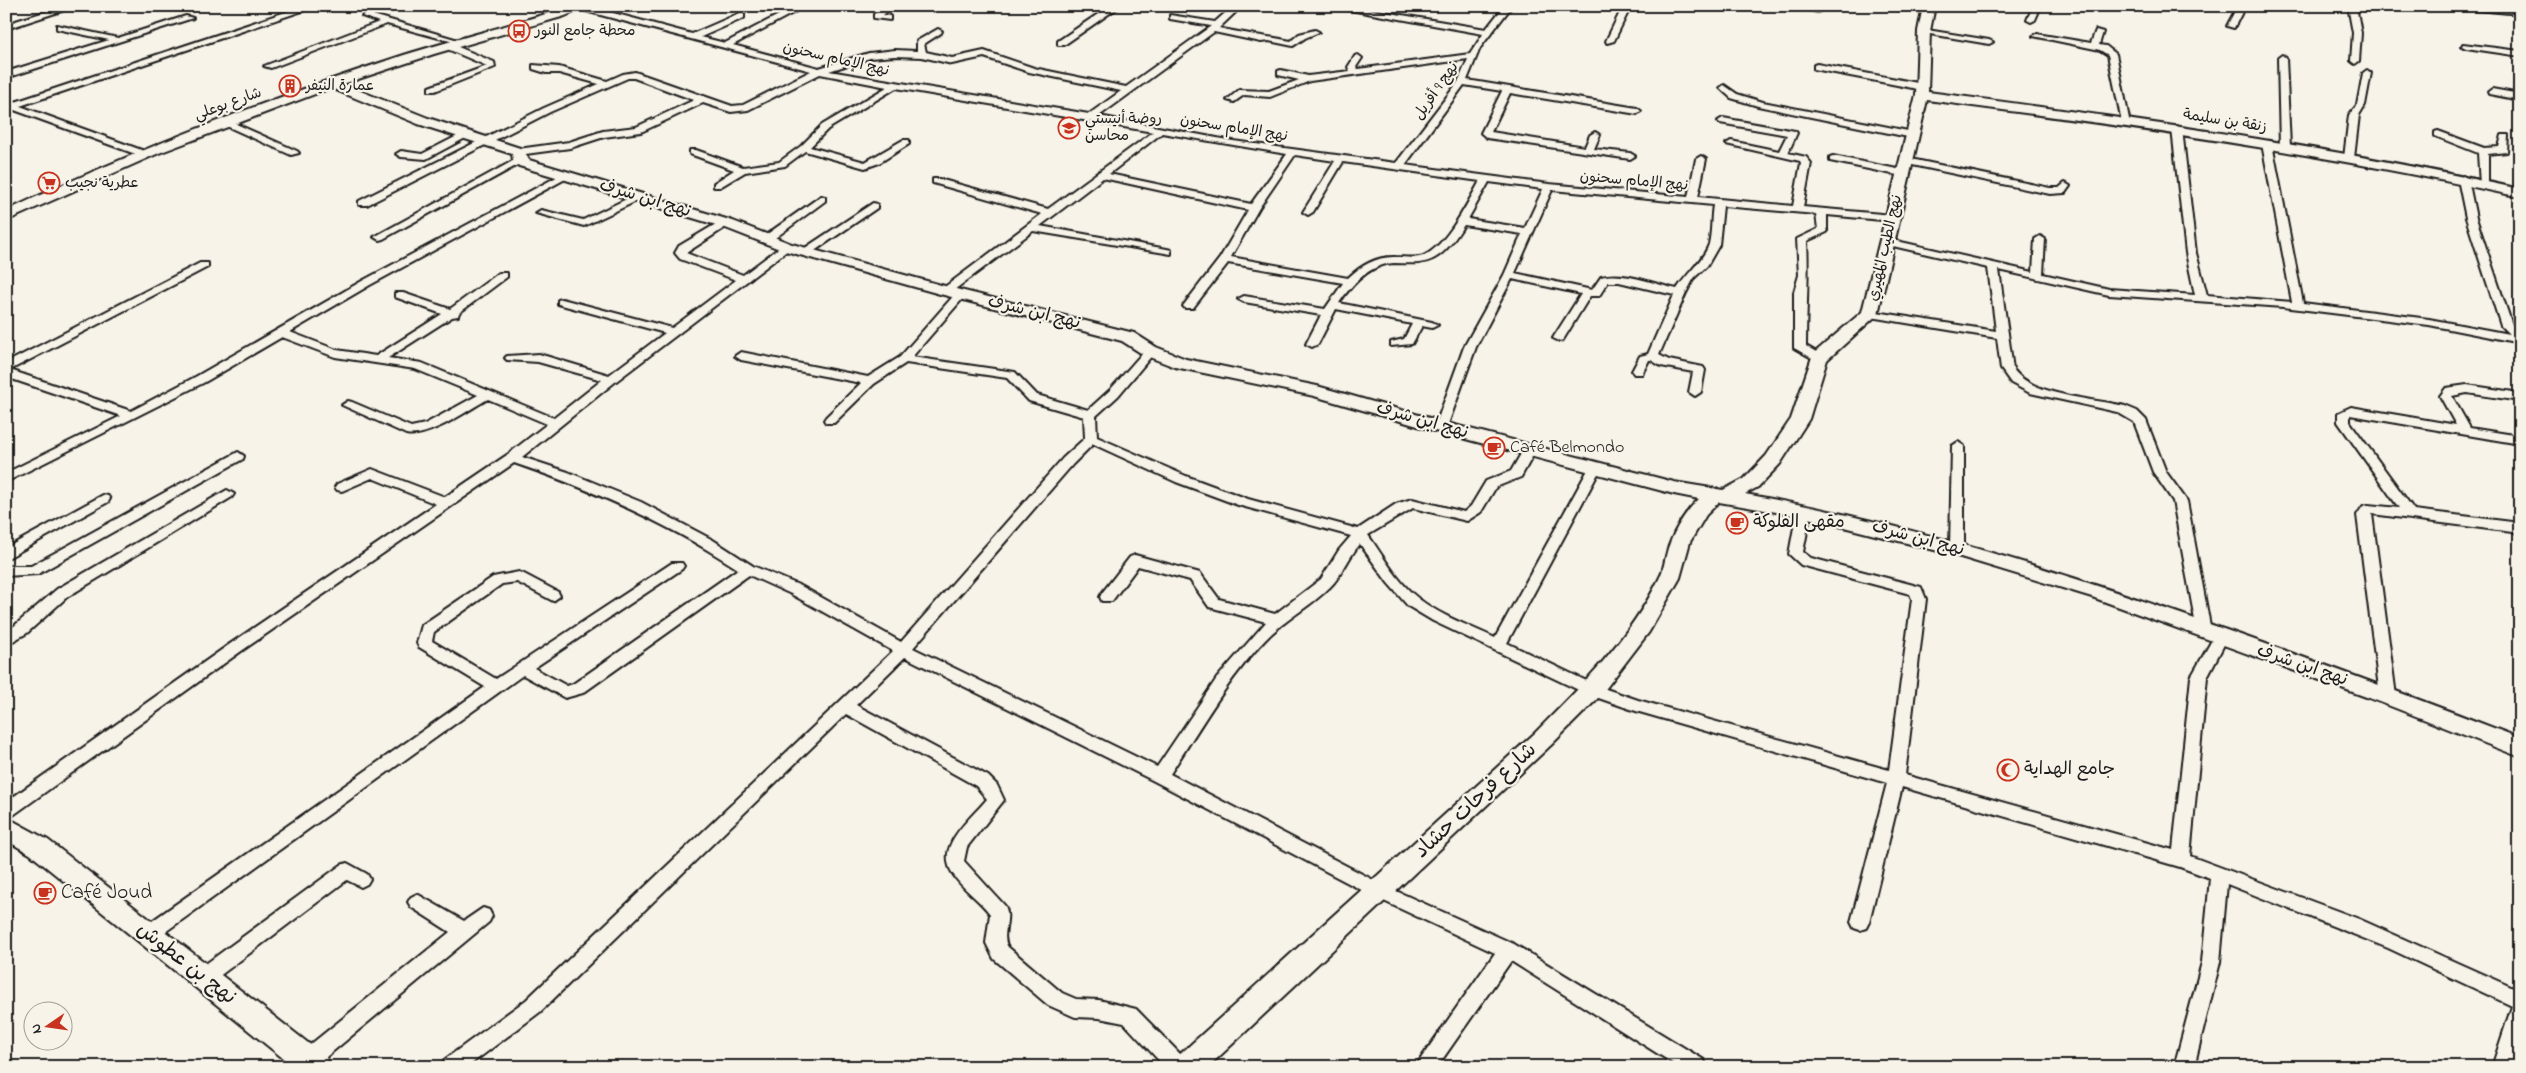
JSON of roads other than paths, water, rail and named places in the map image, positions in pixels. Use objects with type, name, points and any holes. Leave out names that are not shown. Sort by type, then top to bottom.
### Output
[{"type":"street","points":[[49,6],[60,9]]},
{"type":"street","points":[[6,27],[73,6]]},
{"type":"street","points":[[9,105],[313,6]]},
{"type":"street","points":[[377,6],[378,9],[366,16],[454,44],[490,64],[491,67],[432,89]]},
{"type":"street","points":[[726,46],[802,6]]},
{"type":"street","points":[[887,18],[877,16],[890,6]]},
{"type":"street","points":[[900,6],[904,7]]},
{"type":"street","points":[[1061,43],[1116,6]]},
{"type":"street","points":[[1091,117],[1215,27],[1238,6]]},
{"type":"street","points":[[1332,6],[1488,32]]},
{"type":"street","points":[[1490,6],[1507,8]]},
{"type":"street","points":[[1610,41],[1627,6]]},
{"type":"street","points":[[1791,6],[1818,10]]},
{"type":"street","points":[[1903,6],[1928,8]]},
{"type":"street","points":[[2031,20],[2037,6]]},
{"type":"street","points":[[2228,6],[2239,10],[2231,26]]},
{"type":"street","points":[[2352,6],[2357,33],[2355,61]]},
{"type":"street","points":[[2466,6],[2520,12]]},
{"type":"street","name":"نهج الإمام سحنون","points":[[582,7],[819,71],[893,87],[1091,117],[1233,144],[1400,165],[1549,187],[1892,218]]},
{"type":"street","name":"شارع بوعلي","points":[[6,216],[144,154],[225,122],[454,44],[582,7]]},
{"type":"street","name":"نهج 9 أفريل","points":[[1400,165],[1462,82],[1473,56],[1488,32],[1507,8]]},
{"type":"street","name":"نهج الطيب المهيري","points":[[1819,358],[1870,314],[1922,91],[1924,31],[1928,8]]},
{"type":"street","points":[[693,37],[741,16]]},
{"type":"street","points":[[1173,17],[1261,40],[1269,39],[1293,44],[1302,36],[1315,32]]},
{"type":"street","points":[[6,75],[189,18]]},
{"type":"street","points":[[268,66],[386,22]]},
{"type":"street","points":[[60,26],[119,40]]},
{"type":"street","points":[[922,54],[920,43],[938,31]]},
{"type":"street","points":[[1924,31],[1989,42]]},
{"type":"street","points":[[2094,46],[2099,32]]},
{"type":"street","points":[[2037,36],[2094,46],[2112,54],[2127,122]]},
{"type":"street","points":[[2466,46],[2520,54]]},
{"type":"street","points":[[363,203],[490,141],[547,110],[626,76],[635,75],[731,109],[745,108],[819,71],[869,56],[894,53],[922,54],[952,61],[984,54],[1032,70],[1126,90]]},
{"type":"street","points":[[1231,100],[1242,92],[1270,94],[1308,79],[1473,56]]},
{"type":"street","points":[[1355,72],[1352,67],[1358,58]]},
{"type":"street","points":[[2282,58],[2285,147]]},
{"type":"street","points":[[536,67],[546,70],[559,70],[607,84]]},
{"type":"street","points":[[1817,67],[1922,91]]},
{"type":"street","points":[[1281,73],[1308,79]]},
{"type":"street","points":[[2349,158],[2354,115],[2361,105],[2367,73]]},
{"type":"street","points":[[1462,82],[1637,111]]},
{"type":"street","name":"نهج ابن شرف","points":[[333,84],[424,121],[490,141],[519,156],[566,175],[725,223],[787,247],[953,293],[1128,337],[1150,351],[1181,363],[1317,391],[1441,427],[1674,488],[1804,510],[1957,549],[2099,592],[2388,696],[2520,748]]},
{"type":"street","points":[[717,185],[742,170],[782,164],[804,148],[825,127],[893,87]]},
{"type":"street","points":[[1724,88],[1734,96],[1761,104],[1913,135]]},
{"type":"street","points":[[1507,90],[1486,134],[1546,146],[1556,143],[1630,156]]},
{"type":"street","name":"زنقة بن سليمة","points":[[1922,91],[2285,147],[2463,179],[2520,193]]},
{"type":"street","points":[[2492,92],[2520,98]]},
{"type":"street","points":[[379,237],[519,156],[570,145],[603,134],[638,130],[702,100]]},
{"type":"street","points":[[9,105],[144,154]]},
{"type":"street","points":[[1723,121],[1792,133],[1784,154]]},
{"type":"street","points":[[225,122],[294,153]]},
{"type":"street","points":[[2177,129],[2191,253],[2202,300]]},
{"type":"street","points":[[830,420],[870,381],[904,359],[953,293],[1031,227],[1161,130]]},
{"type":"street","points":[[401,154],[423,157],[468,134]]},
{"type":"street","points":[[2438,134],[2483,151],[2504,150],[2505,137]]},
{"type":"street","points":[[1589,149],[1595,135]]},
{"type":"street","points":[[804,148],[865,165],[876,162],[906,142]]},
{"type":"street","points":[[1731,144],[1803,159],[1806,163],[1797,210]]},
{"type":"street","points":[[2266,144],[2298,306]]},
{"type":"street","points":[[2483,151],[2485,185]]},
{"type":"street","points":[[693,152],[742,170]]},
{"type":"street","points":[[1189,306],[1225,259],[1254,208],[1293,152]]},
{"type":"street","points":[[1308,212],[1341,158]]},
{"type":"street","points":[[1692,200],[1701,159]]},
{"type":"street","points":[[1833,159],[1904,167],[2057,192],[2062,191],[2065,186]]},
{"type":"street","points":[[6,478],[132,415],[282,333],[366,283],[566,175]]},
{"type":"street","points":[[1101,175],[1254,208]]},
{"type":"street","points":[[1312,344],[1330,309],[1349,281],[1374,263],[1383,260],[1413,261],[1432,256],[1443,245],[1460,221],[1486,178]]},
{"type":"street","points":[[2463,179],[2471,218],[2506,326],[2520,340]]},
{"type":"street","points":[[936,181],[1050,214]]},
{"type":"street","points":[[1441,427],[1470,347],[1509,275],[1549,187]]},
{"type":"street","points":[[541,213],[584,223],[639,196]]},
{"type":"street","points":[[767,239],[821,199]]},
{"type":"street","points":[[1653,356],[1680,293],[1690,276],[1703,264],[1714,245],[1718,202]]},
{"type":"street","points":[[806,252],[873,206]]},
{"type":"street","points":[[1721,496],[1751,483],[1763,472],[1800,419],[1819,358],[1800,348],[1800,292],[1804,275],[1802,239],[1823,230],[1821,212]]},
{"type":"street","points":[[1460,221],[1528,232]]},
{"type":"street","points":[[725,223],[683,248],[680,253],[684,257],[744,279]]},
{"type":"street","points":[[1031,227],[1167,252]]},
{"type":"street","points":[[2038,275],[2040,239]]},
{"type":"street","points":[[1888,242],[2108,292],[2298,306],[2429,322],[2520,340]]},
{"type":"street","points":[[6,811],[235,648],[512,458],[611,380],[787,247]]},
{"type":"street","points":[[1225,259],[1349,281]]},
{"type":"street","points":[[6,368],[204,265]]},
{"type":"street","points":[[1993,265],[2007,369],[2015,380],[2024,387],[2120,409],[2134,414],[2140,420],[2160,472],[2180,501],[2204,631]]},
{"type":"street","points":[[378,360],[400,342],[454,314],[503,275]]},
{"type":"street","points":[[1509,275],[1594,294],[1605,278],[1619,279],[1680,293]]},
{"type":"street","points":[[1559,338],[1587,293]]},
{"type":"street","points":[[399,295],[454,314]]},
{"type":"street","points":[[1244,299],[1330,309],[1432,325]]},
{"type":"street","points":[[562,302],[674,332]]},
{"type":"street","points":[[1870,314],[2003,336]]},
{"type":"street","points":[[1395,344],[1408,342],[1418,323]]},
{"type":"street","points":[[282,333],[335,353],[418,366],[556,423]]},
{"type":"street","points":[[452,1067],[533,1006],[903,650],[1068,461],[1091,439],[1090,415],[1114,393],[1150,351]]},
{"type":"street","points":[[741,356],[870,381]]},
{"type":"street","points":[[1638,371],[1644,358],[1653,356],[1665,362],[1699,370],[1695,392]]},
{"type":"street","points":[[511,358],[538,358],[611,380]]},
{"type":"street","points":[[904,359],[1011,375],[1034,398],[1047,404],[1090,415]]},
{"type":"street","points":[[6,373],[132,415]]},
{"type":"street","points":[[2465,430],[2446,396],[2450,391],[2467,388],[2520,397]]},
{"type":"street","points":[[348,405],[410,431],[429,428],[487,395]]},
{"type":"street","points":[[2409,513],[2344,422],[2344,413],[2351,412],[2520,440]]},
{"type":"street","points":[[1091,439],[1181,479],[1243,502],[1360,534],[1393,580],[1413,602],[1438,617],[1592,690],[1636,705],[2181,860],[2379,935],[2520,1000]]},
{"type":"street","points":[[1957,549],[1958,446]]},
{"type":"street","points":[[1160,776],[1222,682],[1259,637],[1277,620],[1326,583],[1344,553],[1360,534],[1401,507],[1412,503],[1467,517],[1476,509],[1491,484],[1516,474],[1530,450]]},
{"type":"street","points":[[6,571],[33,571],[238,456]]},
{"type":"street","points":[[512,458],[563,475],[636,505],[708,543],[748,569],[796,590],[903,650],[1160,776],[1379,891],[1508,950],[1697,1067]]},
{"type":"street","points":[[1498,645],[1596,468]]},
{"type":"street","points":[[342,487],[372,473],[446,503]]},
{"type":"street","points":[[6,640],[28,626],[44,608],[62,593],[226,494]]},
{"type":"street","name":"شارع فرحات حشاد","points":[[1187,1067],[1379,891],[1592,690],[1641,627],[1670,578],[1680,542],[1698,511],[1721,496]]},
{"type":"street","points":[[6,554],[103,499]]},
{"type":"street","points":[[2388,696],[2364,515],[2368,509],[2520,528]]},
{"type":"street","points":[[1804,510],[1796,554],[1806,562],[1916,590],[1919,599],[1896,780],[1860,922]]},
{"type":"street","points":[[1107,597],[1135,560],[1195,576],[1214,603],[1277,620]]},
{"type":"street","points":[[148,934],[496,686],[677,566]]},
{"type":"street","points":[[522,668],[565,692],[578,689],[748,569]]},
{"type":"street","points":[[496,686],[424,643],[427,629],[498,580],[519,577],[553,596]]},
{"type":"street","points":[[2181,860],[2200,677],[2221,637]]},
{"type":"street","points":[[844,706],[982,781],[991,790],[996,800],[959,844],[954,856],[957,867],[991,901],[999,912],[995,943],[1001,953],[1055,999],[1075,1008],[1099,1009],[1129,1015],[1179,1067]]},
{"type":"street","name":"نهج بن عطوش","points":[[6,827],[38,847],[312,1063]]},
{"type":"street","points":[[202,977],[348,870],[361,879]]},
{"type":"street","points":[[2184,1067],[2211,962],[2219,874]]},
{"type":"street","points":[[417,902],[465,931]]},
{"type":"street","points":[[312,1063],[483,916]]},
{"type":"street","points":[[1424,1067],[1508,950]]},
{"type":"street","points":[[2502,1067],[2520,1010]]},
{"type":"place","name":"محطة جامع النور","points":[[519,31]]},
{"type":"place","name":"عمارة النيفر","points":[[290,86]]},
{"type":"place","name":"روضة أنيستي محاسن","points":[[1069,128]]},
{"type":"place","name":"عطرية نجيب","points":[[49,183]]},
{"type":"place","name":"Café Belmondo","points":[[1494,448]]},
{"type":"place","name":"مقهى الفلوكة","points":[[1737,523]]},
{"type":"place","name":"جامع الهداية","points":[[2008,770]]},
{"type":"place","name":"Café Joud","points":[[45,893]]}]
